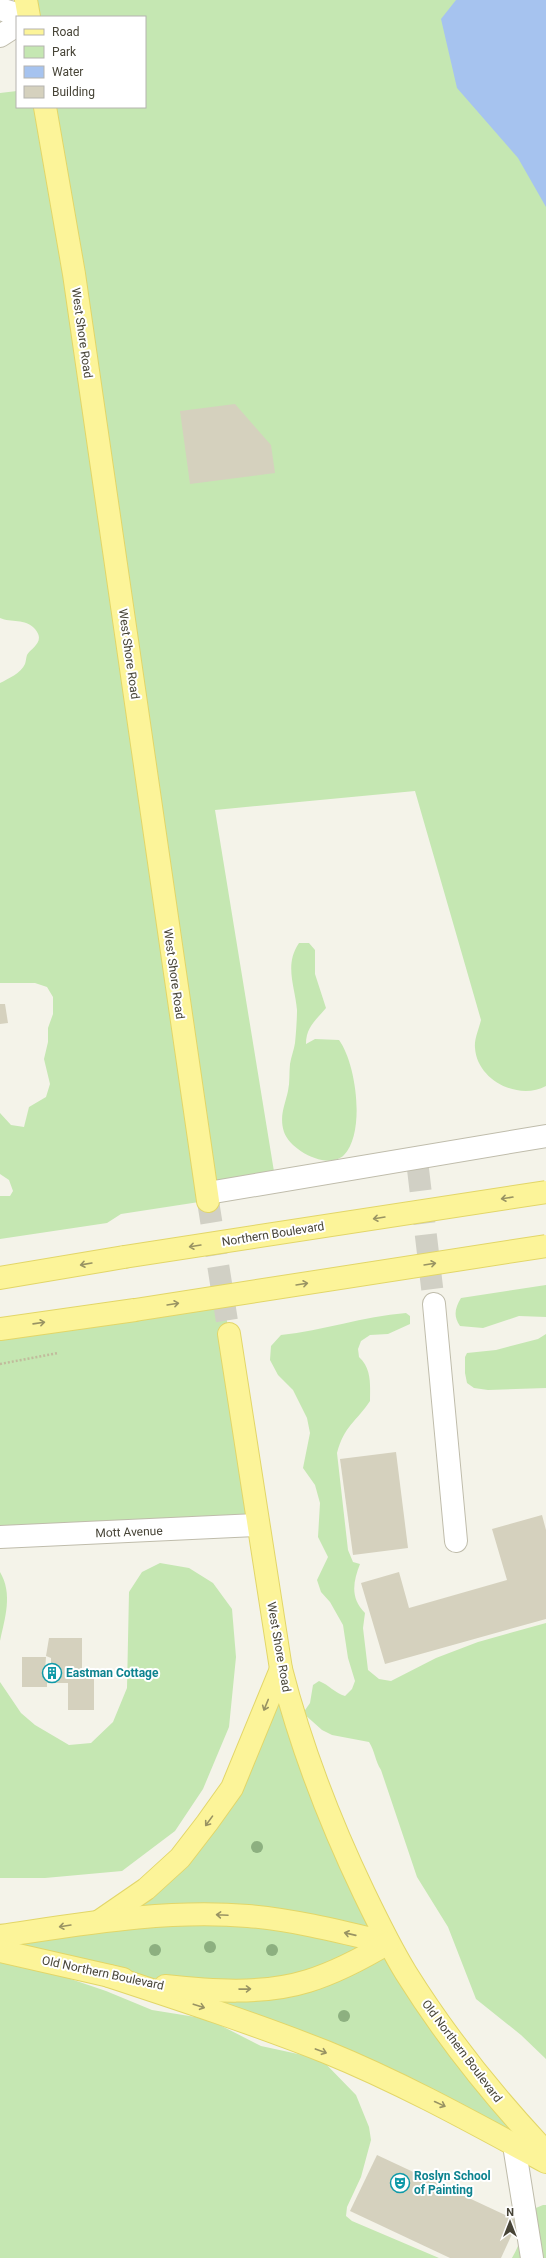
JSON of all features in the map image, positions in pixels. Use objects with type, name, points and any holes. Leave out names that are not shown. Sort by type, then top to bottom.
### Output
[{"type":"main road","points":[[26,0],[28,16]]},
{"type":"main road","name":"West Shore Road","points":[[45,108],[74,274],[173,967],[208,1197]]},
{"type":"main road","name":"Northern Boulevard","points":[[0,1278],[124,1257],[546,1192]]},
{"type":"main road","points":[[0,1329],[135,1310],[546,1246]]},
{"type":"main road","name":"West Shore Road","points":[[229,1334],[280,1669],[310,1767],[347,1857],[388,1943]]},
{"type":"main road","points":[[99,1921],[146,1889],[180,1858],[207,1823],[232,1788],[280,1669]]},
{"type":"main road","points":[[0,1936],[99,1921],[156,1916],[248,1916],[282,1920],[388,1943]]},
{"type":"main road","name":"Old Northern Boulevard","points":[[0,1951],[151,1985],[206,1990],[274,1987],[308,1981],[350,1964],[388,1943],[444,2030],[512,2115],[546,2152]]},
{"type":"main road","points":[[109,1976],[214,2011],[327,2053],[442,2105],[546,2162]]},
{"type":"street","points":[[0,9],[24,16]]},
{"type":"street","points":[[0,36],[16,27]]},
{"type":"street","points":[[208,1197],[417,1163],[546,1136]]},
{"type":"street","points":[[434,1304],[456,1541]]},
{"type":"street","name":"Mott Avenue","points":[[0,1537],[258,1525]]},
{"type":"street","points":[[514,2145],[532,2258]]},
{"type":"green space","points":[[26,0],[546,0],[546,1086],[535,1090],[523,1091],[501,1085],[483,1070],[477,1059],[475,1045],[481,1020],[415,791],[215,810],[277,1190],[121,1214],[107,1223],[0,1239],[0,1196],[10,1196],[13,1191],[9,1180],[0,1174],[0,1113],[11,1125],[24,1127],[29,1107],[46,1097],[50,1084],[44,1059],[48,1042],[48,1028],[53,1014],[53,997],[47,987],[35,983],[0,983],[0,683],[21,670],[25,664],[27,655],[37,644],[39,638],[35,629],[27,623],[0,618],[0,93],[16,91],[16,108],[146,108],[146,16],[29,16]]},
{"type":"green space","points":[[299,943],[309,943],[315,950],[315,974],[326,1008],[310,1028],[306,1038],[306,1044],[315,1039],[339,1040],[350,1064],[354,1080],[357,1115],[355,1131],[351,1144],[344,1155],[329,1161],[320,1160],[301,1151],[288,1139],[284,1132],[282,1121],[289,1088],[290,1064],[295,1043],[297,1022],[297,1010],[291,968],[292,959]]},
{"type":"green space","points":[[546,1285],[546,1317],[519,1316],[483,1328],[460,1326],[456,1319],[456,1309],[461,1298]]},
{"type":"green space","points":[[223,1295],[258,1525],[0,1536],[0,1329]]},
{"type":"green space","points":[[406,1313],[410,1316],[410,1324],[388,1334],[370,1335],[361,1341],[358,1349],[359,1357],[368,1372],[370,1383],[370,1401],[343,1436],[337,1453],[348,1550],[353,1562],[360,1564],[354,1590],[357,1602],[365,1613],[363,1628],[368,1670],[379,1679],[391,1681],[436,1658],[478,1642],[546,1623],[546,2059],[521,2035],[476,1999],[448,1927],[417,1877],[381,1770],[369,1742],[332,1735],[322,1730],[303,1713],[310,1703],[313,1685],[319,1681],[345,1696],[352,1689],[355,1681],[348,1658],[343,1625],[330,1602],[321,1592],[317,1580],[328,1557],[318,1537],[320,1503],[315,1485],[303,1468],[310,1433],[307,1418],[293,1390],[278,1375],[270,1360],[271,1346],[281,1335],[374,1317]]},
{"type":"green space","points":[[546,1334],[546,1388],[488,1390],[474,1388],[467,1383],[465,1373],[465,1357],[467,1353],[496,1350],[538,1339]]},
{"type":"green space","points":[[160,1563],[189,1568],[213,1583],[232,1609],[236,1657],[229,1727],[203,1789],[175,1831],[122,1871],[45,1878],[0,1878],[0,1682],[21,1713],[35,1725],[69,1745],[91,1743],[113,1722],[127,1688],[129,1592],[142,1572]]},
{"type":"green space","points":[[0,1572],[6,1589],[7,1606],[0,1641]]},
{"type":"green space","points":[[281,1669],[390,1944],[546,2154],[327,2053],[0,1951],[0,1936],[99,1920],[207,1823]]},
{"type":"green space","points":[[0,1955],[106,1991],[152,2010],[208,2019],[261,2046],[321,2059],[356,2095],[369,2127],[371,2140],[361,2177],[347,2207],[346,2216],[352,2221],[439,2258],[0,2258]]},
{"type":"green space","points":[[546,2205],[546,2258],[512,2258],[531,2210]]},
{"type":"water","points":[[456,0],[546,0],[546,207],[518,158],[457,88],[441,19]]},
{"type":"building","points":[[235,404],[271,445],[275,473],[190,484],[180,411]]},
{"type":"building","points":[[0,1004],[5,1004],[8,1023],[0,1024]]},
{"type":"building","points":[[396,1452],[408,1548],[353,1555],[340,1459]]},
{"type":"building","points":[[542,1515],[546,1530],[546,1619],[385,1664],[361,1583],[399,1572],[409,1608],[507,1580],[492,1529]]},
{"type":"building","name":"Eastman Cottage","points":[[49,1638],[82,1638],[82,1676],[94,1676],[94,1710],[68,1710],[68,1683],[47,1683],[47,1687],[22,1687],[22,1657],[46,1657],[45,1670],[51,1670],[51,1658],[46,1656]]},
{"type":"building","name":"Roslyn School of Painting","points":[[377,2155],[518,2221],[501,2258],[450,2258],[350,2211]]},
{"type":"tunnel","points":[[418,1169],[434,1304]]},
{"type":"tunnel","points":[[208,1201],[229,1334]]},
{"type":"place","name":"Eastman Cottage","points":[[52,1673]]},
{"type":"place","name":"Roslyn School of Painting","points":[[400,2183]]}]
